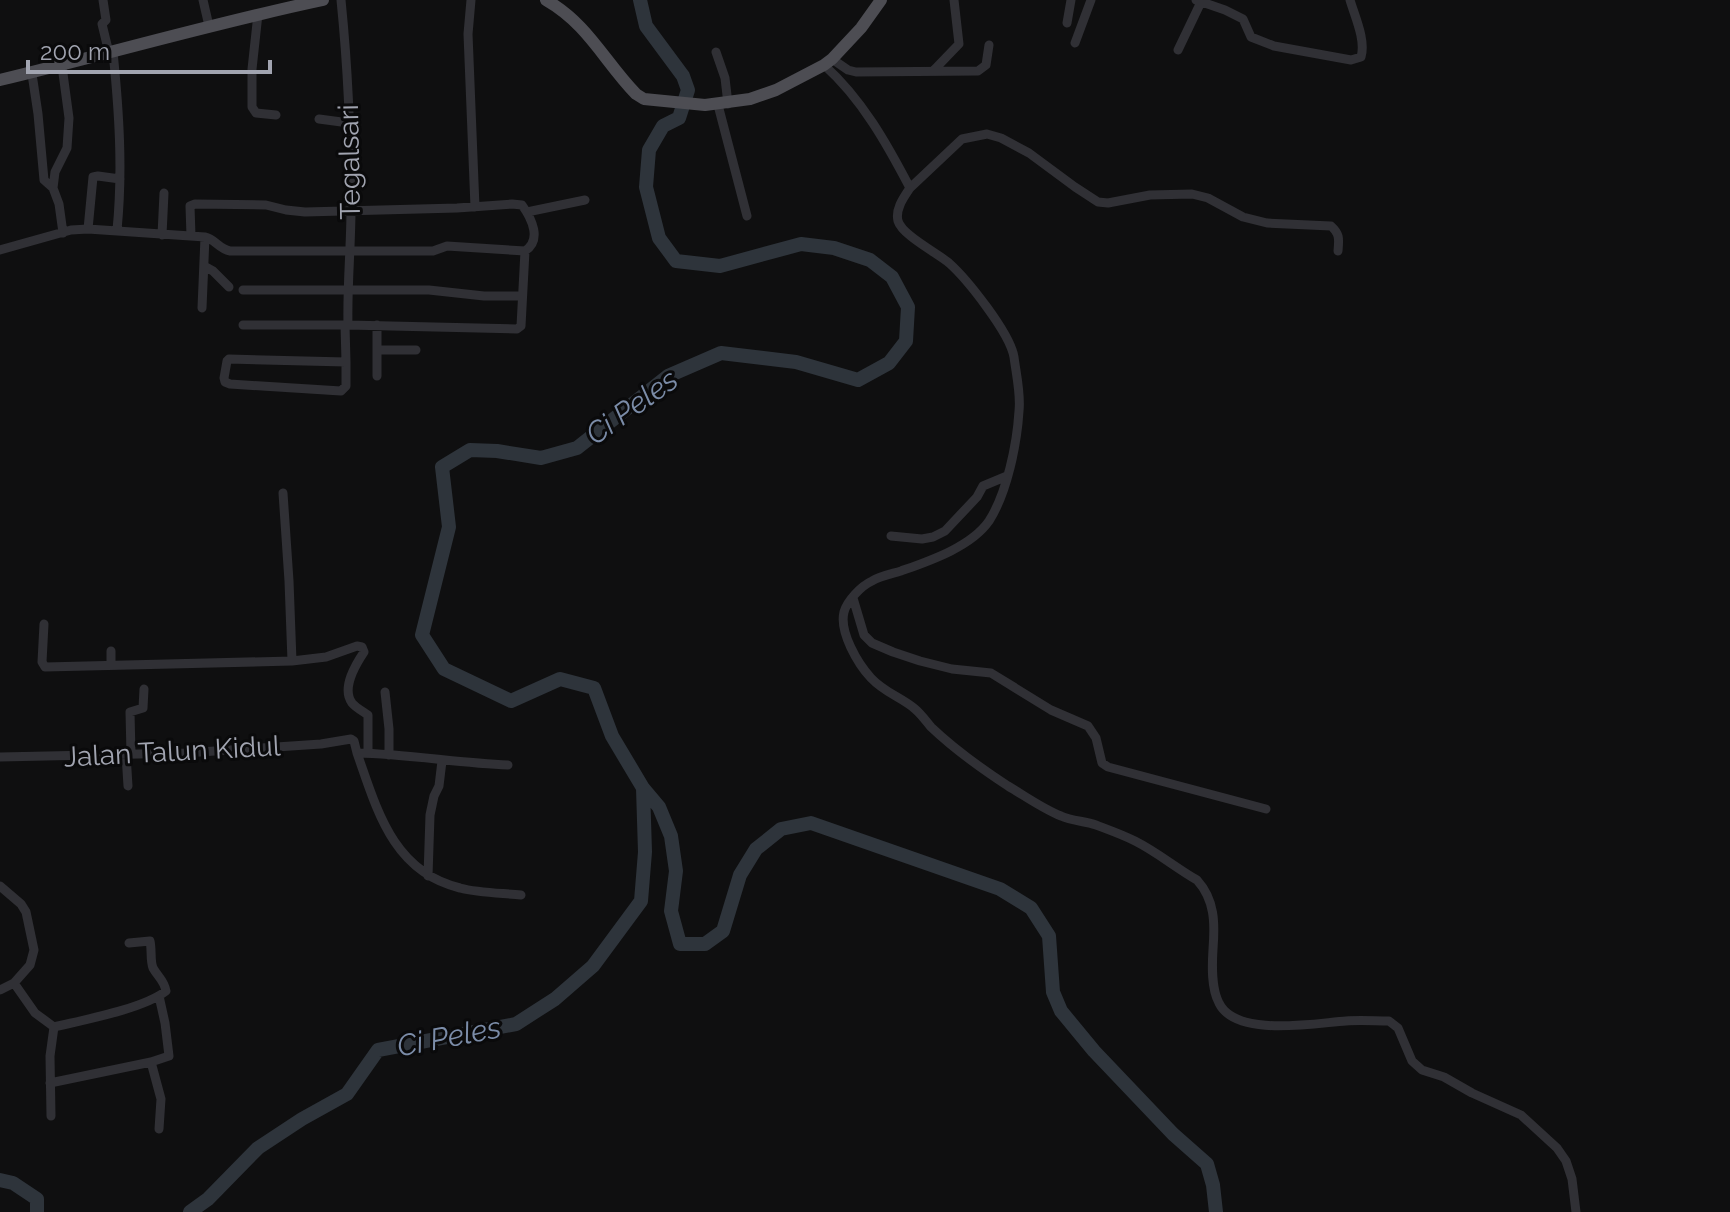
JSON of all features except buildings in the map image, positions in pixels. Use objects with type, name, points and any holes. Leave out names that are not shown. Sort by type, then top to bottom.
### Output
[{"type":"main road","points":[[0,80],[323,0]]},
{"type":"main road","points":[[546,0],[578,23],[636,94],[644,99],[717,105],[776,90],[828,62],[861,28],[881,0]]},
{"type":"street","points":[[103,0],[106,20],[102,24],[111,52],[120,123],[117,230]]},
{"type":"street","points":[[203,0],[209,26]]},
{"type":"street","name":"Tegalsari","points":[[341,0],[347,53],[351,211],[346,362]]},
{"type":"street","points":[[471,0],[468,46],[475,207]]},
{"type":"street","points":[[933,71],[959,44],[954,0]]},
{"type":"street","points":[[1067,23],[1071,0]]},
{"type":"street","points":[[1075,43],[1091,0]]},
{"type":"street","points":[[1178,50],[1198,1],[1243,19],[1251,37],[1274,46],[1351,60],[1361,57],[1363,53],[1350,0]]},
{"type":"street","points":[[258,14],[252,69],[252,107],[256,113],[276,115]]},
{"type":"street","points":[[828,62],[856,72],[978,71],[986,65],[989,45]]},
{"type":"street","points":[[716,52],[725,78],[717,105],[747,216]]},
{"type":"street","points":[[828,62],[870,118],[910,188]]},
{"type":"street","points":[[62,66],[69,118],[67,148],[55,172],[53,188],[63,233]]},
{"type":"street","points":[[32,74],[44,180],[53,188]]},
{"type":"street","points":[[319,119],[349,123]]},
{"type":"street","points":[[1338,251],[1340,238],[1331,226],[1267,223],[1243,217],[1208,198],[1192,194],[1169,193],[1098,202],[1047,164],[992,134],[962,139],[904,196],[898,211],[900,225],[958,271],[1009,341],[1019,411],[1011,463],[988,522],[976,534],[956,549],[934,559],[871,581],[853,598],[844,614],[845,627],[859,663],[872,679],[892,696],[906,702],[932,728],[990,774],[1063,817],[1096,825],[1137,842],[1197,880],[1205,889],[1214,917],[1215,988],[1224,1010],[1251,1024],[1282,1027],[1389,1021],[1398,1028],[1412,1061],[1422,1070],[1444,1077],[1521,1115],[1557,1148],[1566,1161],[1572,1179],[1576,1212]]},
{"type":"street","points":[[88,229],[93,177],[120,179]]},
{"type":"street","points":[[162,235],[164,193]]},
{"type":"street","points":[[527,212],[585,200]]},
{"type":"street","points":[[0,250],[77,229],[205,237],[222,250],[230,251],[433,251],[447,246],[525,251],[535,240],[527,212],[522,205],[512,204],[305,212],[266,205],[192,205],[191,236]]},
{"type":"street","points":[[202,308],[205,237]]},
{"type":"street","points":[[243,325],[517,329],[521,326],[525,251]]},
{"type":"street","points":[[204,266],[229,287]]},
{"type":"street","points":[[243,290],[429,290],[457,295],[522,296]]},
{"type":"street","points":[[377,325],[377,376]]},
{"type":"street","points":[[378,350],[416,350]]},
{"type":"street","points":[[229,359],[346,362],[346,386],[341,391],[230,384],[224,378],[229,359]]},
{"type":"street","points":[[891,536],[922,539],[945,531],[977,497],[983,486],[1007,476]]},
{"type":"street","points":[[283,493],[292,661]]},
{"type":"street","points":[[853,598],[864,635],[872,643],[920,661],[952,669],[991,673],[1051,710],[1088,726],[1096,738],[1102,763],[1108,767],[1266,809]]},
{"type":"street","points":[[44,624],[42,662],[45,667],[292,661],[326,657],[362,647],[364,652],[350,680],[349,694],[352,703],[368,715],[368,753]]},
{"type":"street","points":[[111,651],[111,665]]},
{"type":"street","points":[[128,786],[130,712],[143,708],[144,689]]},
{"type":"street","points":[[385,692],[389,755]]},
{"type":"street","name":"Jalan Talun Kidul","points":[[0,757],[251,749],[351,739],[357,753]]},
{"type":"street","points":[[508,765],[357,753],[391,837],[415,867],[428,876],[459,888],[521,895]]},
{"type":"street","points":[[428,876],[430,815],[439,786],[442,761]]},
{"type":"street","points":[[0,886],[26,912],[34,950],[30,965],[14,983],[0,990]]},
{"type":"street","points":[[14,983],[35,1013],[54,1027],[102,1016],[159,996],[166,989],[152,967],[151,943],[147,940],[129,943]]},
{"type":"street","points":[[50,1083],[151,1062],[170,1054],[159,996]]},
{"type":"street","points":[[51,1116],[50,1056],[54,1027]]},
{"type":"street","points":[[151,1062],[161,1099],[159,1129]]},
{"type":"waterway","name":"Ci Peles","points":[[190,1212],[208,1199],[258,1148],[347,1094],[378,1050],[516,1024],[555,999],[593,966],[641,901],[645,852],[643,788],[612,736],[594,688],[560,679],[511,701],[444,669],[422,635],[449,527],[442,467],[470,450],[541,458],[577,448],[668,376],[721,353],[796,362],[858,380],[889,363],[906,341],[908,307],[892,277],[870,260],[834,248],[801,244],[720,266],[676,261],[659,238],[646,187],[649,150],[663,126],[679,118],[688,90],[683,76],[646,26],[640,0]]},
{"type":"waterway","points":[[643,788],[659,807],[671,836],[676,871],[671,911],[680,944],[705,944],[723,931],[740,875],[756,849],[781,829],[811,823],[1000,889],[1031,908],[1049,936],[1053,992],[1061,1011],[1094,1051],[1173,1134],[1207,1164],[1216,1212]]},
{"type":"waterway","name":"Ci Peles","points":[[0,1180],[13,1183],[37,1199],[37,1212]]}]
